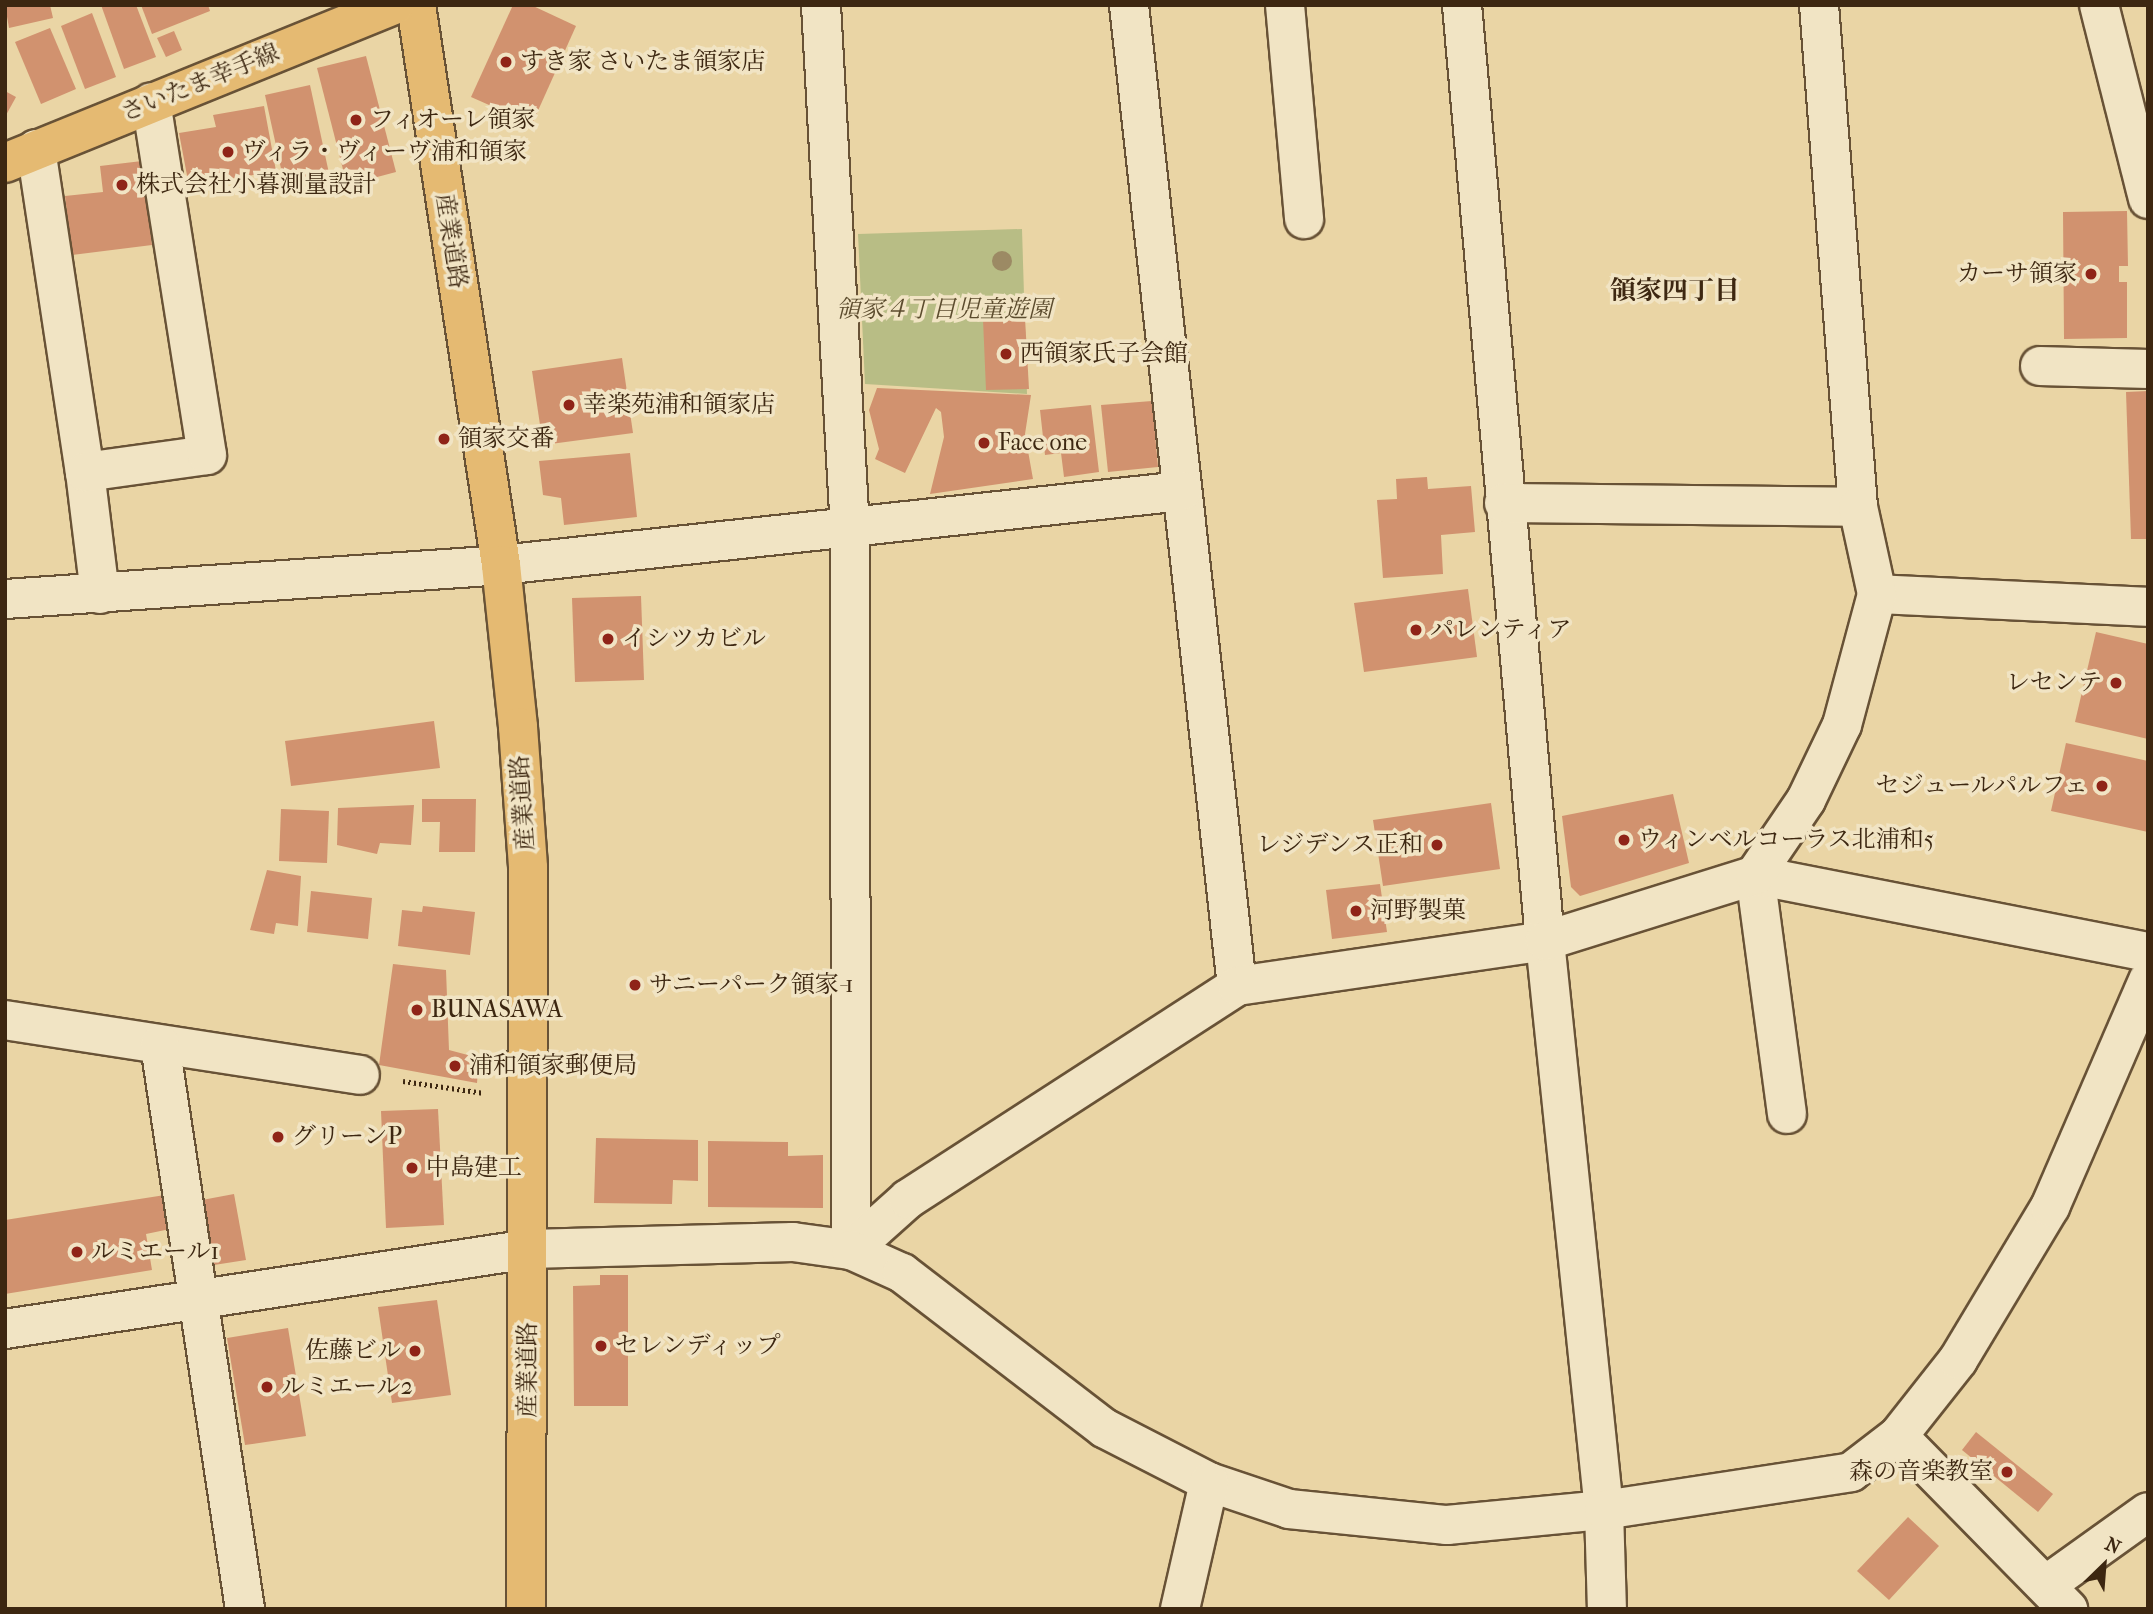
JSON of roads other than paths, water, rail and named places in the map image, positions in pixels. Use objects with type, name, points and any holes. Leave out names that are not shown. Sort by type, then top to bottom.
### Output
[{"type":"main road","name":"さいたま幸手線","points":[[21,156],[395,5]]},
{"type":"main road","name":"産業道路","points":[[416,5],[501,565],[528,867],[526,1609]]},
{"type":"street","points":[[821,5],[850,530],[851,1250]]},
{"type":"street","points":[[1129,5],[1237,986]]},
{"type":"street","points":[[1285,5],[1304,219]]},
{"type":"street","points":[[1462,5],[1504,503],[1545,942],[1604,1510],[1607,1609]]},
{"type":"street","points":[[1787,1114],[1755,874],[1806,800],[1842,725],[1877,594],[1858,507],[1819,5]]},
{"type":"street","points":[[2099,5],[2148,199]]},
{"type":"street","points":[[85,472],[207,455],[151,102]]},
{"type":"street","points":[[21,156],[85,472],[100,594]]},
{"type":"street","points":[[2040,366],[2148,369]]},
{"type":"street","points":[[5,599],[501,565],[850,530],[1182,491]]},
{"type":"street","points":[[1504,503],[1858,507]]},
{"type":"street","points":[[1877,594],[2148,607]]},
{"type":"street","points":[[851,1250],[908,1199],[1237,986],[1545,942],[1755,874],[2148,952]]},
{"type":"street","points":[[5,1329],[528,1250],[793,1242],[851,1250],[902,1273],[1104,1428],[1209,1482],[1289,1509],[1368,1520],[1447,1525],[1604,1510],[1851,1472],[1898,1436],[1958,1360],[2050,1207],[2148,979]]},
{"type":"street","points":[[5,1020],[360,1075]]},
{"type":"street","points":[[160,1045],[245,1609]]},
{"type":"street","points":[[1898,1436],[2057,1597],[2148,1512]]},
{"type":"street","points":[[1180,1609],[1209,1482]]},
{"type":"place","name":"すき家 さいたま領家店","points":[[506,62]]},
{"type":"place","name":"フィオーレ領家","points":[[356,120]]},
{"type":"place","name":"ヴィラ・ヴィーヴ浦和領家","points":[[228,152]]},
{"type":"place","name":"株式会社小暮測量設計","points":[[122,185]]},
{"type":"place","name":"カーサ領家","points":[[2091,274]]},
{"type":"place","name":"西領家氏子会館","points":[[1006,354]]},
{"type":"place","name":"幸楽苑浦和領家店","points":[[569,405]]},
{"type":"place","name":"領家交番","points":[[444,439]]},
{"type":"place","name":"Face one","points":[[984,443]]},
{"type":"place","name":"パレンティア","points":[[1416,630]]},
{"type":"place","name":"イシツカビル","points":[[608,639]]},
{"type":"place","name":"レセンテ","points":[[2116,683]]},
{"type":"place","name":"セジュールパルフェ","points":[[2102,786]]},
{"type":"place","name":"ウィンベルコーラス北浦和5","points":[[1624,840]]},
{"type":"place","name":"レジデンス正和","points":[[1437,845]]},
{"type":"place","name":"河野製菓","points":[[1356,911]]},
{"type":"place","name":"サニーパーク領家-1","points":[[635,985]]},
{"type":"place","name":"BUNASAWA","points":[[417,1010]]},
{"type":"place","name":"浦和領家郵便局","points":[[455,1066]]},
{"type":"place","name":"グリーンP","points":[[278,1137]]},
{"type":"place","name":"中島建工","points":[[412,1168]]},
{"type":"place","name":"ルミエール1","points":[[77,1252]]},
{"type":"place","name":"セレンディップ","points":[[601,1346]]},
{"type":"place","name":"佐藤ビル","points":[[415,1351]]},
{"type":"place","name":"ルミエール2","points":[[267,1387]]},
{"type":"place","name":"森の音楽教室","points":[[2007,1472]]},
{"type":"district","name":"領家四丁目","points":[[1675,291]]},
{"type":"park label","name":"領家４丁目児童遊園","points":[[944,310]]}]
